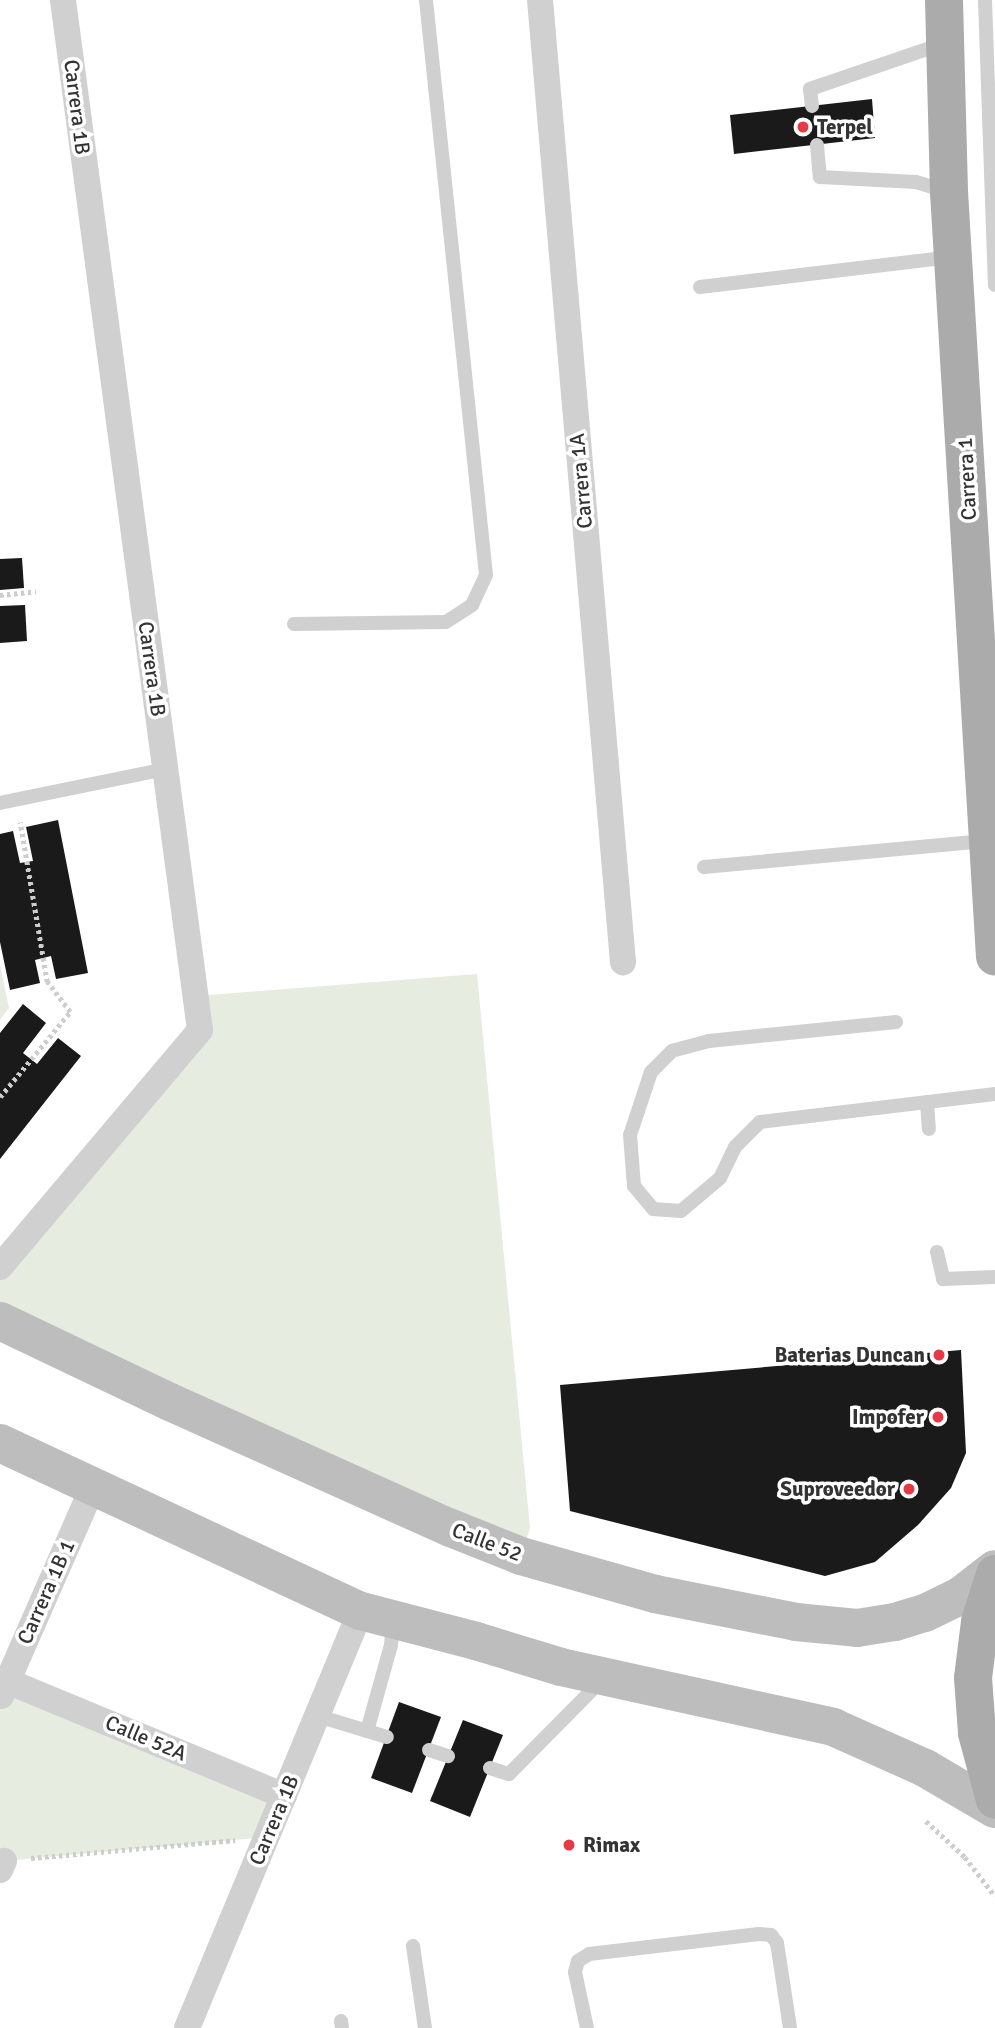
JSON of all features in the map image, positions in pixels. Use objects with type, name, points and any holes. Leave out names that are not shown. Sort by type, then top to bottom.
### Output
[{"type":"main road","name":"Carrera 1","points":[[944,0],[949,192],[955,256],[995,957]]},
{"type":"main road","name":"Calle 52","points":[[0,1321],[170,1402],[451,1528],[521,1556],[655,1594],[796,1622],[857,1628],[895,1622],[925,1613],[960,1596],[995,1571]]},
{"type":"main road","points":[[0,1443],[377,1616],[605,1676],[833,1727],[925,1768],[995,1809]]},
{"type":"main road","points":[[995,1571],[981,1622],[973,1678],[979,1747],[995,1800]]},
{"type":"street","name":"Carrera 1B","points":[[0,1267],[200,1030],[64,0]]},
{"type":"street","name":"Carrera 1A","points":[[540,0],[623,962]]},
{"type":"street","name":"Carrera 1B 1","points":[[4,1689],[93,1486]]},
{"type":"street","name":"Carrera 1B","points":[[187,2028],[318,1716],[377,1616]]},
{"type":"street","name":"Calle 52A","points":[[4,1689],[284,1796]]},
{"type":"lane","points":[[294,624],[446,622],[472,605],[486,575],[426,0]]},
{"type":"lane","points":[[985,0],[995,285]]},
{"type":"lane","points":[[812,106],[810,89],[947,43]]},
{"type":"lane","points":[[817,145],[820,177],[916,182],[949,192]]},
{"type":"lane","points":[[700,287],[955,256]]},
{"type":"lane","points":[[0,803],[166,769]]},
{"type":"lane","points":[[704,867],[987,841]]},
{"type":"lane","points":[[896,1021],[709,1041],[673,1051],[651,1072],[630,1135],[634,1186],[653,1209],[681,1210],[720,1178],[735,1147],[760,1122],[995,1094]]},
{"type":"lane","points":[[927,1102],[929,1129]]},
{"type":"lane","points":[[937,1252],[943,1279],[995,1277]]},
{"type":"lane","points":[[367,1731],[391,1645],[377,1616]]},
{"type":"lane","points":[[490,1768],[509,1774],[605,1676]]},
{"type":"lane","points":[[318,1716],[387,1737]]},
{"type":"lane","points":[[429,1750],[448,1756]]},
{"type":"lane","points":[[587,2028],[575,1972],[578,1961],[589,1954],[759,1934],[771,1935],[777,1943],[790,2028]]},
{"type":"lane","points":[[413,1946],[425,2028]]},
{"type":"path","points":[[0,595],[36,591]]},
{"type":"path","points":[[0,1097],[70,1012],[47,982],[16,800]]},
{"type":"path","points":[[926,1821],[965,1857],[995,1896]]},
{"type":"path","points":[[2,1865],[267,1837]]},
{"type":"shaded area","points":[[0,965],[9,1008],[0,1020]]},
{"type":"shaded area","points":[[477,974],[530,1528],[521,1556],[0,1321],[0,1267],[200,1031],[197,996]]},
{"type":"shaded area","points":[[7,1681],[284,1796],[267,1837],[4,1861],[0,1870],[0,1698]]},
{"type":"building","name":"Terpel","points":[[872,99],[875,138],[734,154],[730,115]]},
{"type":"building","points":[[22,558],[24,588],[0,590],[0,559]]},
{"type":"building","points":[[25,605],[27,641],[0,643],[0,606]]},
{"type":"building","points":[[58,820],[88,973],[56,979],[51,956],[35,960],[40,983],[10,990],[0,942],[0,834],[13,831],[20,863],[33,861],[26,827]]},
{"type":"building","points":[[23,1004],[46,1023],[23,1053],[37,1064],[58,1038],[81,1056],[0,1159],[0,1033]]},
{"type":"building","points":[[961,1350],[966,1453],[951,1488],[918,1525],[875,1562],[825,1576],[570,1511],[560,1385]]},
{"type":"building","points":[[399,1702],[441,1717],[412,1793],[371,1778]]},
{"type":"building","points":[[463,1720],[503,1735],[470,1817],[430,1801]]},
{"type":"place","name":"Terpel","points":[[803,127]]},
{"type":"place","name":"Baterias Duncan","points":[[939,1355]]},
{"type":"place","name":"Impofer","points":[[938,1417]]},
{"type":"place","name":"Suproveedor","points":[[909,1489]]},
{"type":"place","name":"Rimax","points":[[569,1845]]}]
